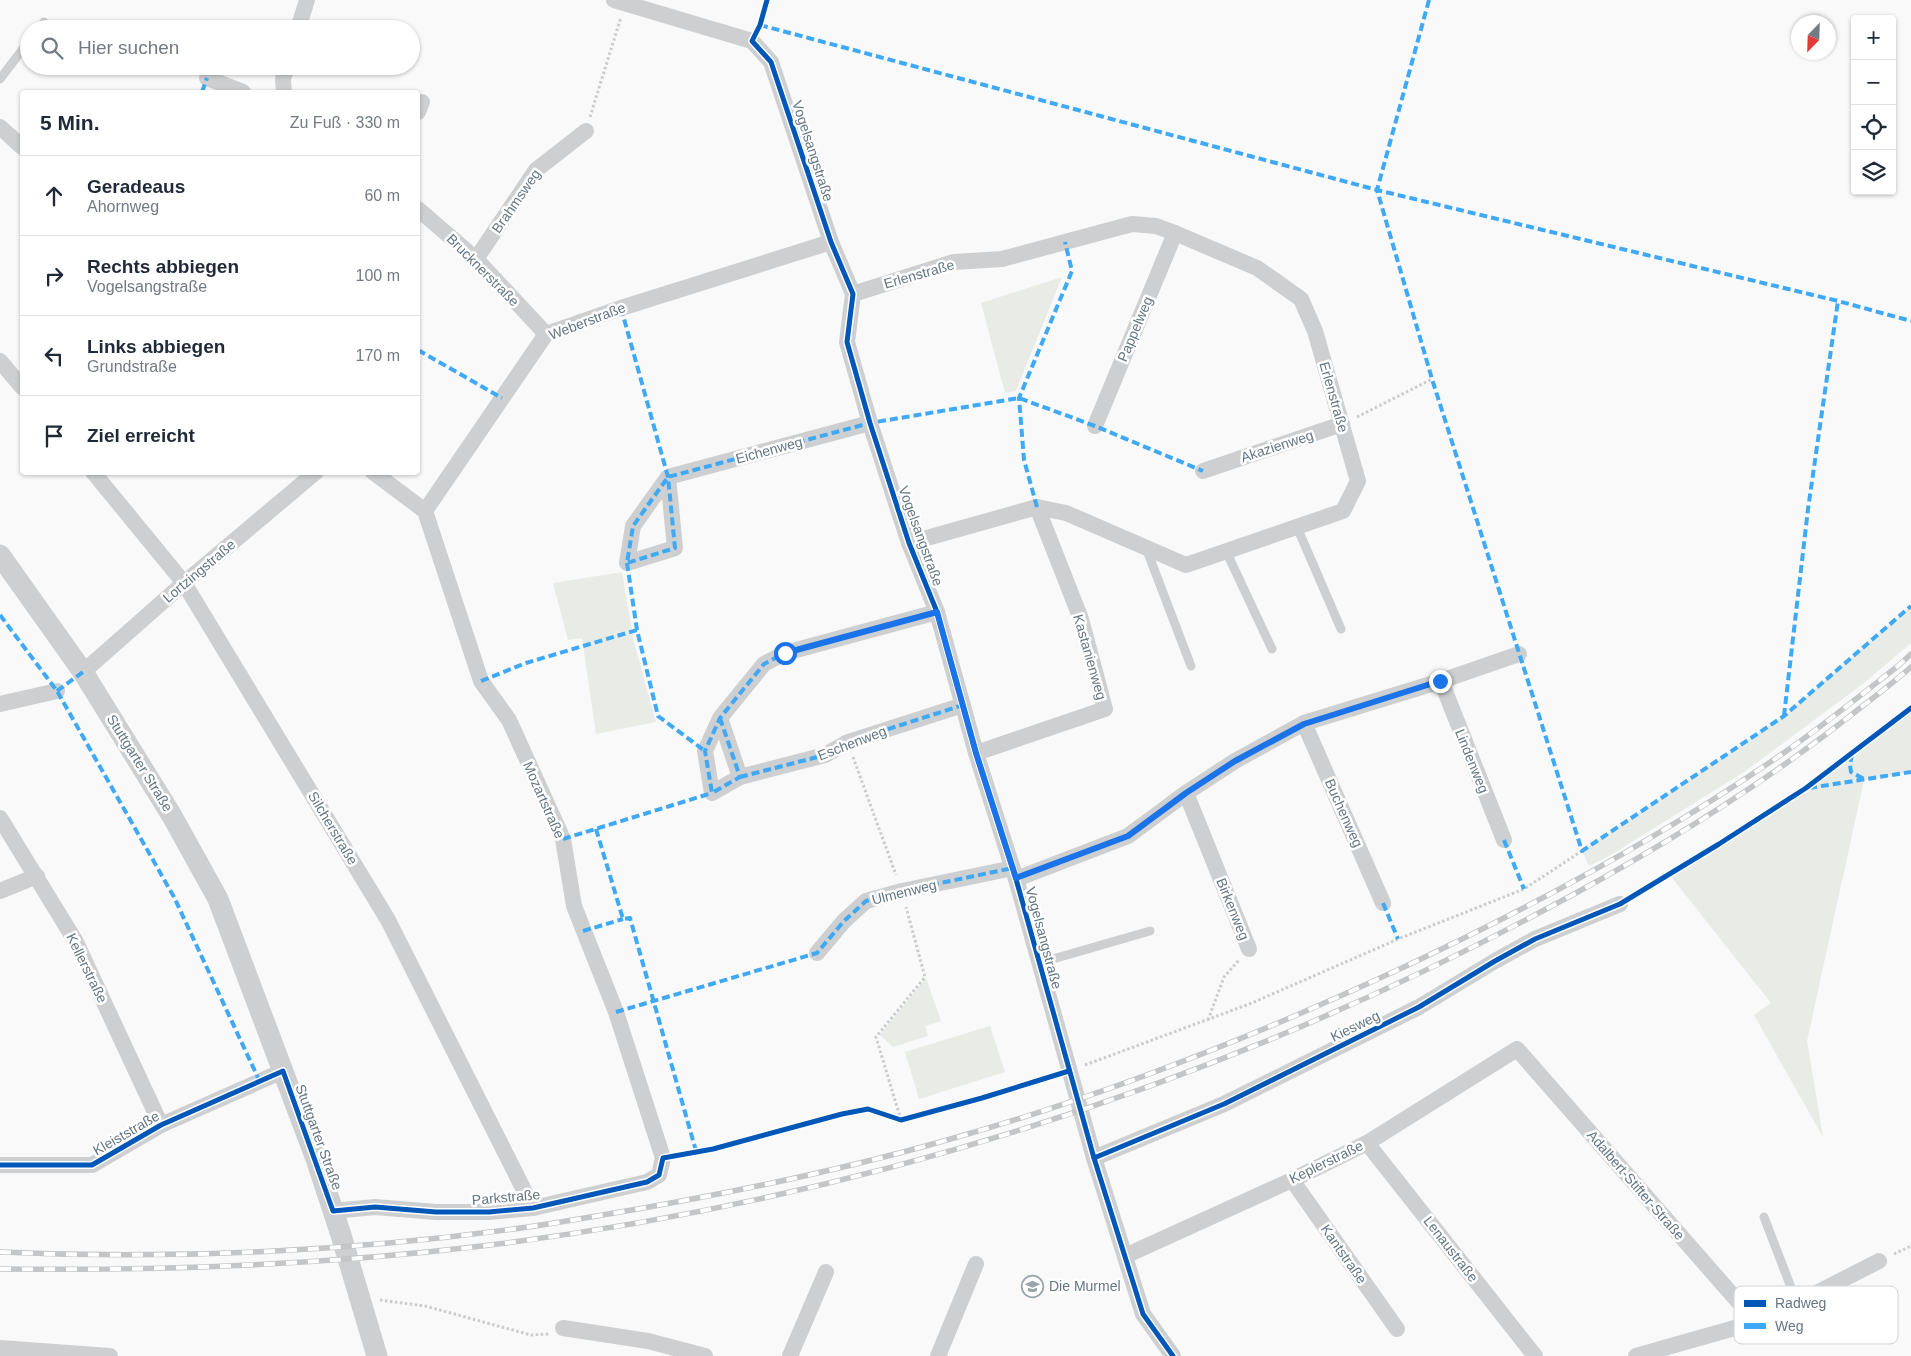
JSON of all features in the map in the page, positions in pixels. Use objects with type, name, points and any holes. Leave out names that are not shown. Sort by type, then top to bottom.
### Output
[{"type":"street","points":[[301,20],[307,0]]},
{"type":"street","name":"Vogelsangstraße","points":[[620,1],[752,41],[771,62],[831,242],[852,294],[847,342],[870,423],[909,542],[937,612],[976,753],[1014,873],[1094,1158],[1144,1314],[1173,1356]]},
{"type":"street","points":[[284,75],[284,90]]},
{"type":"street","points":[[207,78],[238,90]]},
{"type":"street","points":[[0,127],[20,145]]},
{"type":"street","name":"Brahmsweg","points":[[476,259],[536,170],[586,131]]},
{"type":"street","name":"Brucknerstraße","points":[[420,211],[476,259],[546,334]]},
{"type":"street","name":"Erlenstraße","points":[[852,294],[954,262],[1002,260],[1132,224],[1156,226],[1175,233],[1257,268],[1301,299],[1315,331],[1358,481],[1343,511],[1186,565],[1066,513],[1037,507],[909,542]]},
{"type":"street","name":"Pappelweg","points":[[1095,426],[1175,233]]},
{"type":"street","name":"Weberstraße","points":[[425,512],[546,334],[831,242]]},
{"type":"street","points":[[0,361],[20,385]]},
{"type":"street","name":"Eichenweg","points":[[668,478],[870,423]]},
{"type":"street","name":"Akazienweg","points":[[1203,471],[1342,424]]},
{"type":"street","name":"Silcherstraße","points":[[95,475],[184,583],[388,920],[533,1208]]},
{"type":"street","name":"Lortzingstraße","points":[[83,672],[184,583],[312,475]]},
{"type":"street","points":[[377,475],[425,512]]},
{"type":"street","points":[[668,478],[675,548],[627,563],[633,526],[668,478]]},
{"type":"street","name":"Kastanienweg","points":[[976,753],[1105,709],[1081,619],[1037,507]]},
{"type":"street","name":"Mozartstraße","points":[[425,512],[480,681],[509,720],[563,839],[574,906],[616,1012],[663,1158]]},
{"type":"street","name":"Stuttgarter Straße","points":[[0,555],[83,672],[172,816],[218,899],[283,1071],[333,1211],[377,1356]]},
{"type":"street","points":[[740,777],[720,718],[764,664],[785,653],[937,612]]},
{"type":"street","name":"Ulmenweg","points":[[817,953],[844,921],[866,901],[902,892],[1014,873],[1128,836],[1186,793],[1235,761],[1304,724],[1519,654]]},
{"type":"street","name":"Lindenweg","points":[[1440,681],[1504,840]]},
{"type":"street","points":[[0,704],[57,691]]},
{"type":"street","name":"Eschenweg","points":[[720,718],[705,751],[712,793],[740,777],[825,755],[848,742],[963,705]]},
{"type":"street","name":"Buchenweg","points":[[1304,724],[1383,903]]},
{"type":"street","name":"Birkenweg","points":[[1186,793],[1250,949]]},
{"type":"street","name":"Kellerstraße","points":[[0,818],[76,942],[161,1125]]},
{"type":"street","points":[[0,890],[37,876]]},
{"type":"street","name":"Kiesweg","points":[[1094,1158],[1224,1104],[1418,1007],[1535,939],[1620,904]]},
{"type":"street","name":"Keplerstraße","points":[[1125,1256],[1292,1180],[1367,1143],[1517,1048]]},
{"type":"street","name":"Adalbert-Stifter-Straße","points":[[1517,1048],[1734,1297]]},
{"type":"street","name":"Kleiststraße","points":[[0,1165],[92,1165],[161,1125],[283,1071]]},
{"type":"street","name":"Lenaustraße","points":[[1367,1143],[1535,1356]]},
{"type":"street","name":"Parkstraße","points":[[333,1211],[375,1207],[436,1212],[489,1212],[533,1208],[647,1182],[660,1175],[663,1158]]},
{"type":"street","name":"Kantstraße","points":[[1292,1180],[1397,1328]]},
{"type":"street","points":[[1830,1286],[1879,1261]]},
{"type":"street","points":[[938,1356],[976,1264]]},
{"type":"street","points":[[790,1356],[826,1272]]},
{"type":"street","points":[[563,1328],[648,1341],[705,1356]]},
{"type":"street","points":[[1636,1356],[1734,1328]]},
{"type":"street","points":[[0,1348],[110,1356]]},
{"type":"lane","points":[[0,80],[20,52]]},
{"type":"lane","points":[[1297,527],[1341,629]]},
{"type":"lane","points":[[1146,548],[1191,666]]},
{"type":"lane","points":[[1226,551],[1272,649]]},
{"type":"lane","points":[[1039,963],[1150,931]]},
{"type":"lane","points":[[1764,1217],[1790,1286]]},
{"type":"path","points":[[586,131],[620,1]]},
{"type":"path","points":[[1342,424],[1432,379]]},
{"type":"path","points":[[848,742],[902,892],[925,977],[876,1037],[901,1120]]},
{"type":"path","points":[[663,1158],[713,1149],[842,1114],[868,1110],[901,1120],[982,1098],[1069,1071],[1252,1003],[1398,939],[1524,888],[1582,851]]},
{"type":"path","points":[[360,1298],[425,1306],[530,1335],[555,1334],[563,1328]]},
{"type":"shaded area","points":[[1062,277],[1016,391],[1005,393],[981,303]]},
{"type":"shaded area","points":[[622,572],[634,642],[656,722],[596,734],[582,638],[568,640],[553,583]]},
{"type":"shaded area","points":[[1911,606],[1911,643],[1864,683],[1747,770],[1611,855],[1589,866],[1582,851],[1784,716]]},
{"type":"shaded area","points":[[1911,708],[1911,772],[1864,780],[1807,1041],[1823,1137],[1754,1015],[1771,1003],[1669,874],[1806,788]]},
{"type":"shaded area","points":[[926,978],[941,1021],[925,1026],[928,1036],[893,1047],[880,1035]]},
{"type":"shaded area","points":[[990,1026],[1005,1072],[919,1099],[905,1052]]},
{"type":"railway","points":[[0,1252],[131,1255],[265,1252],[398,1242],[528,1227],[649,1207],[799,1177],[873,1160],[1006,1123],[1179,1063],[1292,1017],[1404,967],[1551,894],[1647,840],[1740,783],[1842,710],[1911,654]]},
{"type":"railway","points":[[0,1269],[181,1268],[362,1258],[482,1246],[619,1226],[756,1200],[890,1167],[1024,1129],[1155,1084],[1284,1034],[1411,977],[1535,915],[1659,846],[1779,769],[1911,667]]},
{"type":"marked path","points":[[1429,0],[1377,190],[1432,379],[1582,851],[1784,716],[1911,606]]},
{"type":"marked path","points":[[760,25],[1377,190],[1838,301],[1911,321]]},
{"type":"marked path","points":[[203,90],[207,78]]},
{"type":"marked path","points":[[1037,507],[1024,460],[1019,398],[1072,271],[1065,242]]},
{"type":"marked path","points":[[1784,716],[1808,509],[1838,301]]},
{"type":"marked path","points":[[621,308],[668,477],[675,548],[627,563],[633,526],[668,477],[870,423],[1019,398],[1095,426],[1203,471]]},
{"type":"marked path","points":[[420,351],[502,398]]},
{"type":"marked path","points":[[627,563],[637,630],[658,716],[705,751]]},
{"type":"marked path","points":[[720,718],[740,777],[712,793],[705,751],[720,718],[764,664],[785,653],[937,612]]},
{"type":"marked path","points":[[0,615],[57,691],[174,897],[260,1082]]},
{"type":"marked path","points":[[481,681],[526,663],[637,630]]},
{"type":"marked path","points":[[57,691],[83,672]]},
{"type":"marked path","points":[[740,777],[825,755],[848,742],[963,705]]},
{"type":"marked path","points":[[1852,754],[1851,772],[1864,779]]},
{"type":"marked path","points":[[1809,788],[1911,772]]},
{"type":"marked path","points":[[563,839],[712,793]]},
{"type":"marked path","points":[[596,829],[623,919],[630,918],[696,1151]]},
{"type":"marked path","points":[[1504,840],[1524,889]]},
{"type":"marked path","points":[[616,1012],[817,953],[844,921],[866,901],[902,891],[1013,868]]},
{"type":"marked path","points":[[1383,903],[1398,939]]},
{"type":"marked path","points":[[583,931],[623,919]]},
{"type":"cycle path","points":[[767,0],[760,25],[752,41],[771,62],[831,242],[853,294],[847,342],[870,423],[909,543],[937,612],[976,753],[1016,879],[1094,1158],[1143,1314],[1173,1356]]},
{"type":"cycle path","points":[[1094,1158],[1224,1104],[1419,1007],[1535,939],[1620,904],[1806,788],[1911,708]]},
{"type":"cycle path","points":[[0,1165],[92,1165],[161,1125],[283,1071],[333,1211],[375,1207],[436,1212],[489,1212],[533,1208],[647,1182],[659,1175],[663,1158],[713,1149],[842,1114],[868,1109],[901,1120],[982,1098],[1069,1071]]},
{"type":"place","name":"Die Murmel","points":[[1033,1286]]},
{"type":"route","points":[[785,653],[937,612],[976,753],[1016,878],[1128,836],[1186,793],[1235,761],[1304,724],[1440,681]]}]
